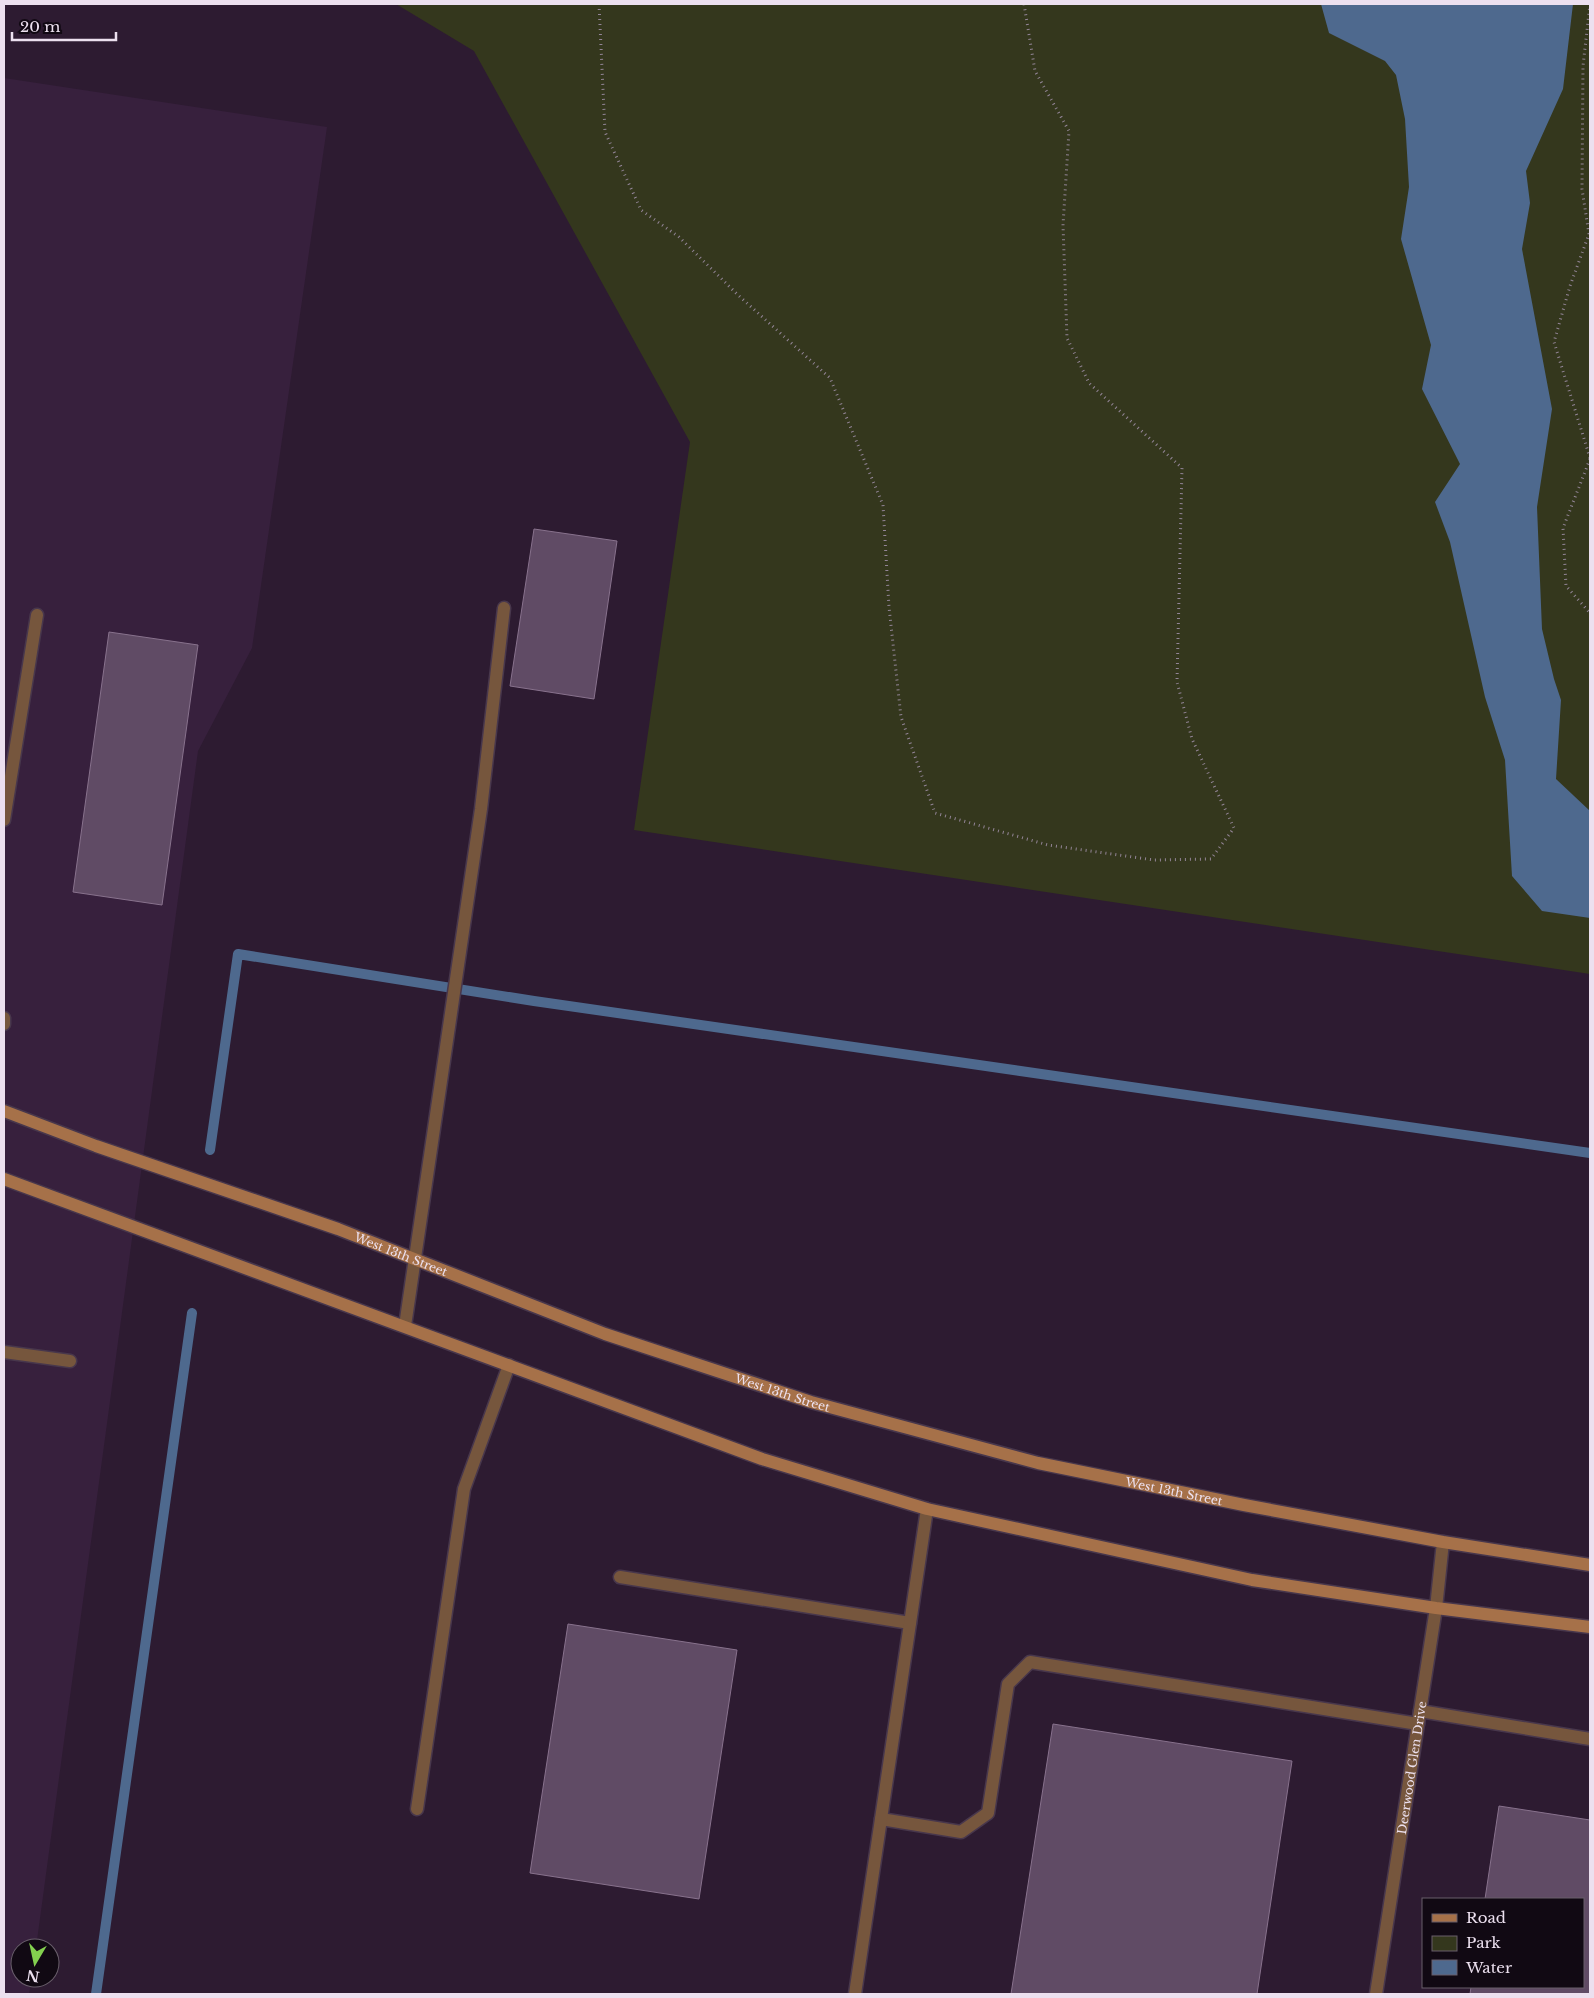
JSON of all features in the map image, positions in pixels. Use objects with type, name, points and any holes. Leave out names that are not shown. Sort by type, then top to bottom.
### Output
[{"type":"main road","name":"West 13th Street","points":[[4,1111],[96,1146],[338,1229],[605,1334],[820,1405],[1038,1463],[1244,1505],[1443,1542],[1590,1565]]},
{"type":"main road","points":[[4,1179],[762,1459],[927,1510],[1252,1580],[1436,1608],[1590,1627]]},
{"type":"street","points":[[405,1326],[481,809],[504,608]]},
{"type":"street","points":[[4,820],[37,615]]},
{"type":"street","points":[[4,1018],[4,1024]]},
{"type":"street","points":[[4,1352],[70,1361]]},
{"type":"street","points":[[417,1809],[464,1489],[508,1365]]},
{"type":"street","points":[[856,1994],[927,1510]]},
{"type":"street","name":"Deerwood Glen Drive","points":[[1376,1994],[1436,1608],[1443,1542]]},
{"type":"street","points":[[620,1577],[910,1623]]},
{"type":"street","points":[[881,1820],[961,1832],[988,1813],[1008,1684],[1030,1662],[1418,1724]]},
{"type":"street","points":[[1420,1710],[1590,1739]]},
{"type":"path","points":[[599,4],[604,132],[641,210],[680,237],[738,295],[830,378],[834,387],[883,506],[889,606],[901,717],[935,813],[1048,845],[1154,860],[1210,860],[1234,828],[1192,739],[1177,682],[1182,468],[1089,383],[1067,338],[1062,226],[1069,130],[1035,71],[1024,4]]},
{"type":"path","points":[[1590,4],[1583,66],[1582,190],[1589,234],[1570,286],[1554,342],[1590,458],[1563,528],[1566,586],[1590,614]]},
{"type":"shaded area","points":[[4,78],[327,127],[252,648],[198,751],[37,1938],[10,1938],[10,1988],[30,1988],[29,1994],[4,1994]]},
{"type":"green space","points":[[396,4],[1590,4],[1590,974],[634,830],[690,442],[474,51]]},
{"type":"water","points":[[1321,4],[1573,4],[1563,89],[1526,171],[1530,203],[1522,249],[1552,409],[1537,507],[1542,629],[1561,700],[1556,779],[1590,811],[1590,918],[1542,911],[1512,876],[1505,760],[1485,697],[1450,542],[1435,502],[1460,464],[1422,389],[1431,345],[1401,239],[1409,187],[1405,119],[1396,75],[1385,61],[1329,33]]},
{"type":"building","points":[[534,529],[617,541],[594,699],[510,686]]},
{"type":"building","points":[[109,632],[198,645],[162,905],[73,892]]},
{"type":"building","points":[[568,1624],[737,1650],[699,1899],[530,1873]]},
{"type":"building","points":[[1053,1724],[1292,1761],[1257,1994],[1011,1994]]},
{"type":"building","points":[[1499,1806],[1590,1820],[1590,1994],[1470,1994],[1471,1988],[1584,1988],[1584,1898],[1485,1898]]},
{"type":"waterway","points":[[210,1150],[238,954],[534,1001],[1590,1153]]},
{"type":"waterway","points":[[96,1994],[192,1313]]}]
